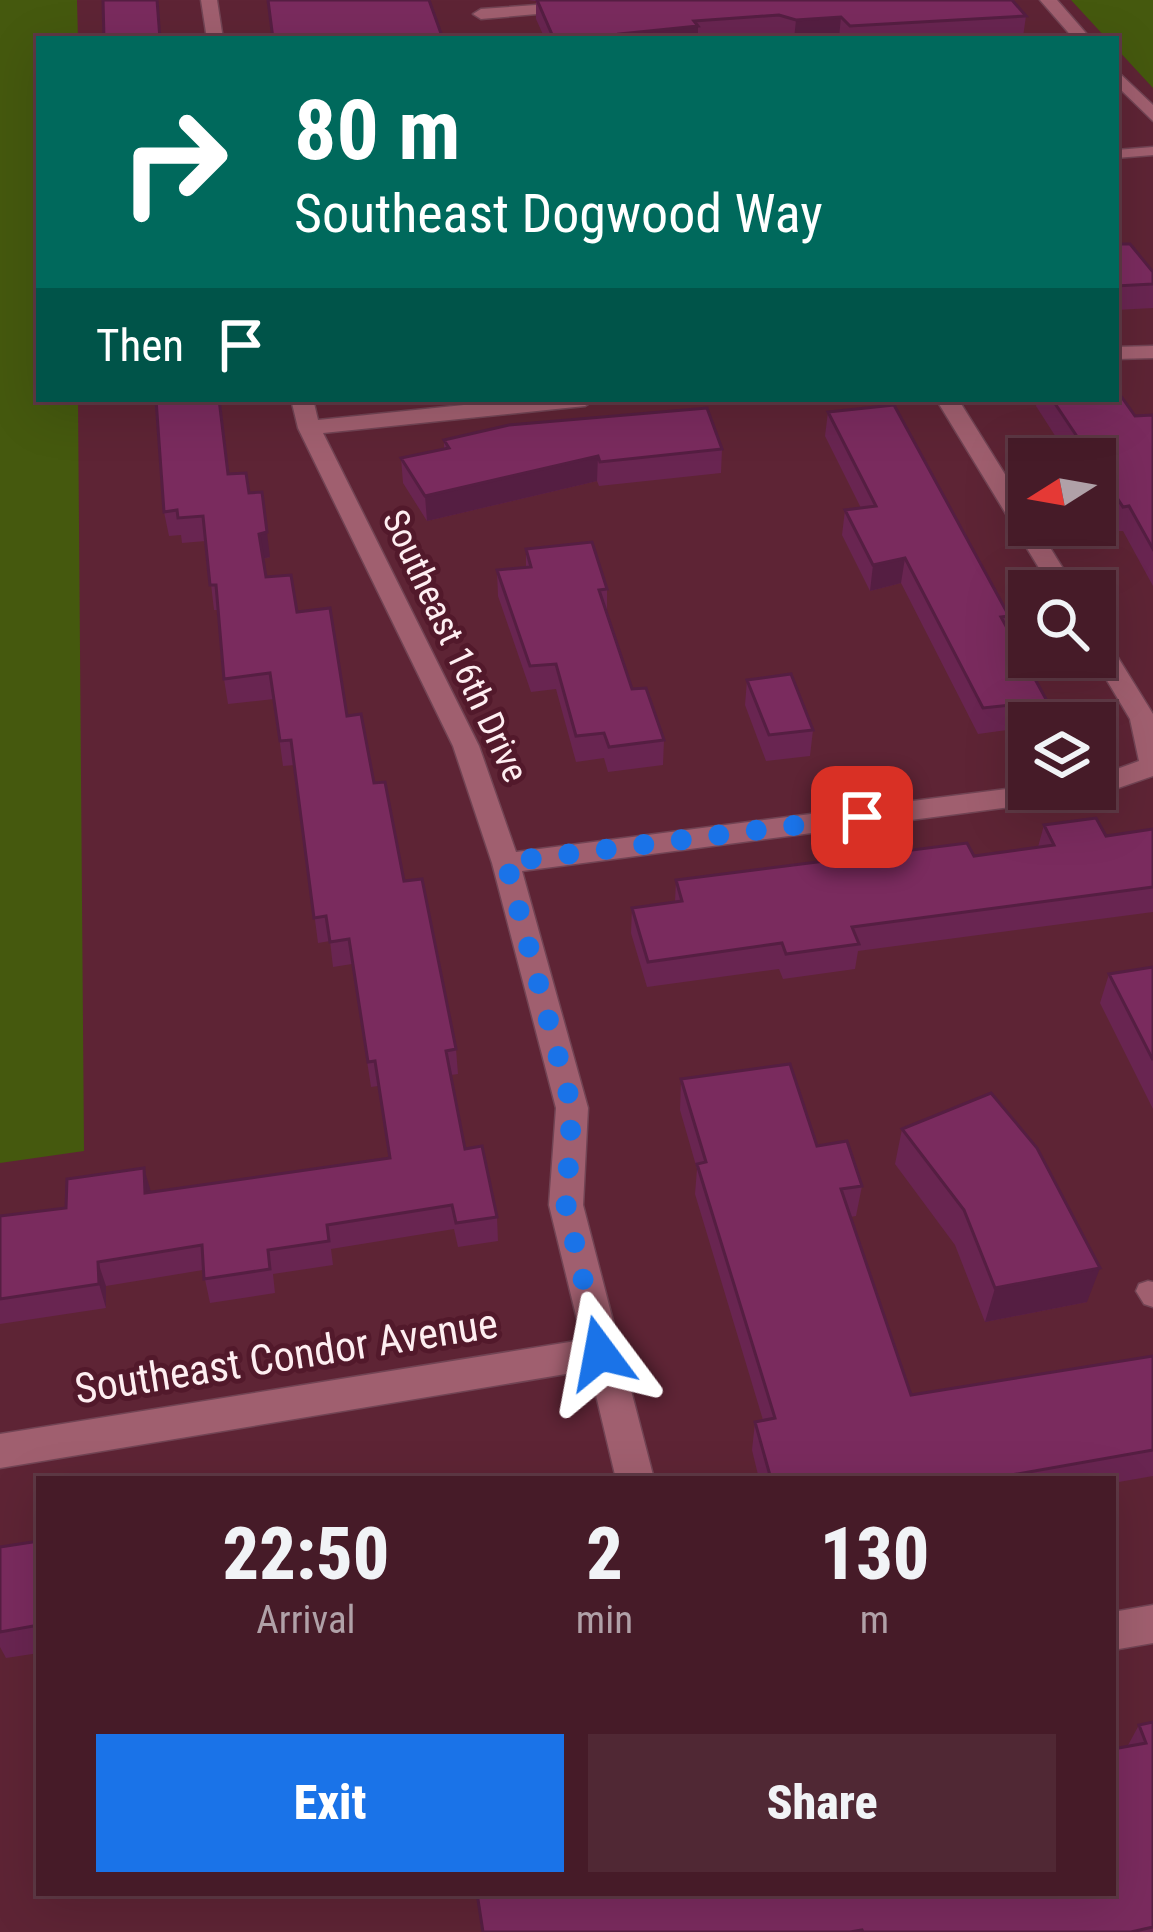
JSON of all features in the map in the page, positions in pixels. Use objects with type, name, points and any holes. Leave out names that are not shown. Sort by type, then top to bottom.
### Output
[{"type":"street","points":[[209,0],[214,36]]},
{"type":"street","points":[[1048,0],[1080,36]]},
{"type":"street","points":[[489,36],[478,7],[605,5]]},
{"type":"street","points":[[1119,78],[1153,116]]},
{"type":"street","points":[[1119,353],[1153,352]]},
{"type":"street","name":"Southeast 16th Drive","points":[[303,402],[309,428],[466,746],[506,862],[572,1108],[566,1205],[600,1353]]},
{"type":"street","points":[[309,428],[556,402]]},
{"type":"street","points":[[948,402],[1052,570]]},
{"type":"street","points":[[1116,674],[1143,718],[1153,766],[1116,779]]},
{"type":"street","points":[[506,862],[1008,798]]},
{"type":"street","points":[[600,1353],[634,1476]]},
{"type":"street","name":"Southeast Condor Avenue","points":[[0,1451],[600,1353]]},
{"type":"street","points":[[1116,1630],[1153,1624]]},
{"type":"lane","points":[[1119,154],[1153,151]]},
{"type":"green space","points":[[0,0],[77,0],[78,36],[36,36],[36,402],[78,402],[84,1151],[0,1163]]},
{"type":"green space","points":[[1071,0],[1153,0],[1153,88],[1119,51],[1119,36],[1104,36]]},
{"type":"building","points":[[103,0],[157,0],[160,36],[104,36]]},
{"type":"building","points":[[268,0],[429,0],[442,36],[273,36]]},
{"type":"building","points":[[537,0],[1012,0],[1026,16],[850,26],[841,17],[796,20],[779,15],[694,21],[698,26],[620,36],[553,36]]},
{"type":"building","points":[[1119,244],[1130,244],[1153,272],[1153,284],[1119,286]]},
{"type":"building","points":[[1119,393],[1135,416],[1153,415],[1153,549],[1129,506],[1123,507],[1116,496],[1116,438],[1078,438],[1054,402],[1119,402]]},
{"type":"building","points":[[156,402],[219,402],[228,474],[246,473],[249,493],[262,492],[267,532],[259,534],[266,577],[291,575],[297,612],[330,608],[347,716],[361,714],[374,783],[385,782],[404,881],[422,879],[456,1049],[446,1051],[465,1149],[482,1146],[497,1217],[456,1223],[452,1205],[327,1225],[329,1241],[268,1250],[270,1269],[204,1279],[202,1245],[98,1262],[99,1284],[0,1299],[0,1216],[66,1208],[67,1179],[144,1168],[145,1193],[390,1158],[375,1061],[368,1062],[349,939],[330,942],[326,916],[314,918],[291,740],[280,741],[270,673],[224,679],[216,585],[210,585],[203,516],[178,518],[177,510],[164,512]]},
{"type":"building","points":[[894,405],[1008,614],[1001,617],[1008,630],[1008,678],[1034,678],[1047,701],[983,708],[905,558],[873,565],[845,510],[876,506],[828,412]]},
{"type":"building","points":[[707,408],[722,449],[600,462],[598,456],[425,496],[401,458],[449,448],[444,440],[509,425]]},
{"type":"building","points":[[592,542],[607,589],[599,590],[632,689],[646,688],[664,740],[609,747],[604,733],[576,736],[556,664],[530,666],[497,570],[531,567],[526,549]]},
{"type":"building","points":[[791,674],[813,730],[769,735],[747,680]]},
{"type":"building","points":[[1096,818],[1106,836],[1153,829],[1153,887],[852,927],[859,944],[786,954],[782,943],[648,962],[632,908],[682,901],[676,880],[967,843],[974,856],[1054,845],[1044,825]]},
{"type":"building","points":[[1153,967],[1153,1060],[1109,974]]},
{"type":"building","points":[[790,1064],[817,1146],[847,1141],[862,1186],[841,1189],[911,1395],[1153,1356],[1153,1450],[1006,1476],[770,1476],[755,1422],[775,1418],[697,1164],[706,1162],[681,1079]]},
{"type":"building","points":[[991,1093],[1037,1148],[1100,1268],[995,1288],[964,1210],[902,1129]]},
{"type":"building","points":[[36,1541],[36,1626],[0,1632],[0,1547]]},
{"type":"building","points":[[1153,1722],[1153,1927],[1131,1932],[483,1932],[477,1896],[1116,1896],[1116,1748],[1146,1743],[1139,1725]]},
{"type":"route","points":[[600,1353],[566,1205],[572,1108],[506,862],[862,817]]}]
